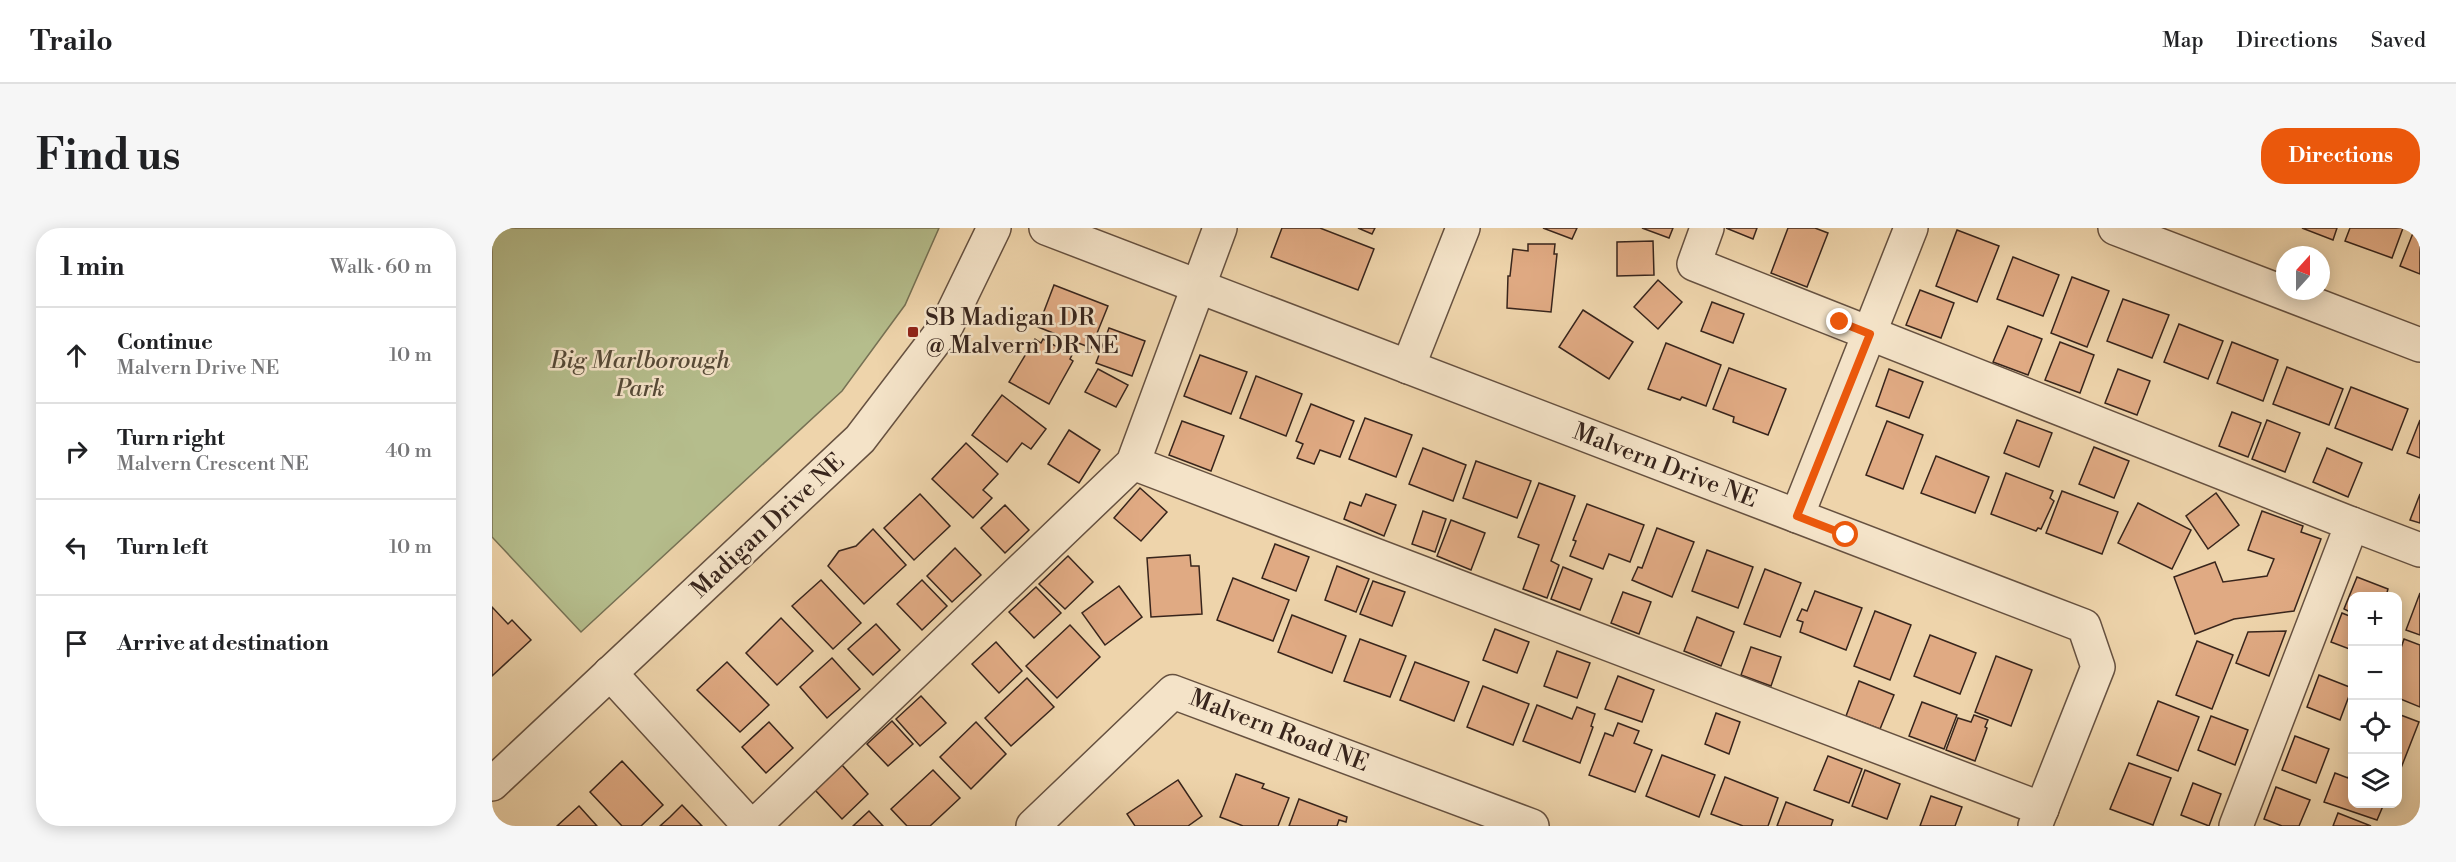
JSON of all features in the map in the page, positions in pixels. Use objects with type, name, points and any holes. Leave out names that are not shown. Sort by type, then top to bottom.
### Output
[{"type":"street","name":"Madigan Drive NE","points":[[493,781],[860,440],[948,325],[994,228]]},
{"type":"street","name":"Malvern Drive NE","points":[[1046,228],[2084,626],[2098,668],[2039,817]]},
{"type":"street","points":[[610,673],[752,826],[1133,463],[1220,228]]},
{"type":"street","points":[[1408,367],[1463,228]]},
{"type":"street","points":[[1707,228],[1694,264],[2420,550]]},
{"type":"street","points":[[1797,516],[1911,228]]},
{"type":"street","points":[[2115,228],[2420,345]]},
{"type":"street","points":[[1133,463],[2039,817]]},
{"type":"street","points":[[2235,826],[2352,524]]},
{"type":"street","name":"Malvern Road NE","points":[[1033,826],[1173,692],[1532,826]]},
{"type":"green space","name":"Big Marlborough Park","points":[[492,228],[939,228],[905,305],[842,391],[581,632],[492,537]]},
{"type":"building","points":[[1282,228],[1320,228],[1374,249],[1358,290],[1271,257]]},
{"type":"building","points":[[1358,228],[1375,228],[1372,234]]},
{"type":"building","points":[[1543,228],[1577,228],[1572,239]]},
{"type":"building","points":[[1642,228],[1673,228],[1669,238]]},
{"type":"building","points":[[1726,228],[1757,228],[1753,239]]},
{"type":"building","points":[[1788,228],[1815,228],[1828,233],[1807,287],[1771,273]]},
{"type":"building","points":[[2302,228],[2337,228],[2333,240]]},
{"type":"building","points":[[2350,228],[2403,228],[2392,258],[2345,241]]},
{"type":"building","points":[[2415,228],[2420,228],[2420,274],[2400,266]]},
{"type":"building","points":[[1957,230],[1999,246],[1977,302],[1936,286]]},
{"type":"building","points":[[1653,241],[1654,275],[1617,276],[1617,242]]},
{"type":"building","points":[[1528,244],[1555,244],[1554,254],[1557,254],[1551,312],[1507,308],[1508,276],[1510,276],[1513,249],[1528,251]]},
{"type":"building","points":[[2013,257],[2059,275],[2043,316],[1997,299]]},
{"type":"building","points":[[2072,277],[2109,291],[2087,347],[2051,333]]},
{"type":"building","points":[[1658,280],[1682,302],[1658,329],[1634,307]]},
{"type":"building","points":[[1054,285],[1108,306],[1091,348],[1038,327]]},
{"type":"building","points":[[1920,290],[1954,303],[1941,338],[1906,325]]},
{"type":"building","points":[[2123,299],[2169,315],[2152,358],[2107,341]]},
{"type":"building","points":[[1712,302],[1744,314],[1733,343],[1701,331]]},
{"type":"building","points":[[1583,310],[1633,342],[1609,379],[1559,347]]},
{"type":"building","points":[[2179,324],[2223,341],[2208,379],[2164,362]]},
{"type":"building","points":[[2008,326],[2042,339],[2028,375],[1993,362]]},
{"type":"building","points":[[1109,328],[1145,341],[1132,376],[1096,363]]},
{"type":"building","points":[[1035,339],[1041,343],[1043,339],[1072,355],[1070,359],[1073,361],[1049,404],[1009,382]]},
{"type":"building","points":[[2060,342],[2094,355],[2080,393],[2045,380]]},
{"type":"building","points":[[2232,342],[2278,360],[2263,401],[2217,383]]},
{"type":"building","points":[[1666,343],[1721,365],[1706,406],[1682,397],[1680,400],[1648,389]]},
{"type":"building","points":[[1200,355],[1247,372],[1231,414],[1184,396]]},
{"type":"building","points":[[2287,367],[2343,389],[2329,425],[2273,404]]},
{"type":"building","points":[[1729,368],[1786,389],[1768,435],[1733,422],[1734,417],[1713,409]]},
{"type":"building","points":[[1098,369],[1128,385],[1116,407],[1085,392]]},
{"type":"building","points":[[1889,369],[1923,382],[1909,418],[1876,406]]},
{"type":"building","points":[[2118,369],[2150,381],[2137,415],[2105,403]]},
{"type":"building","points":[[1256,376],[1302,394],[1286,436],[1240,418]]},
{"type":"building","points":[[2351,387],[2408,409],[2392,450],[2335,428]]},
{"type":"building","points":[[1002,395],[1046,429],[1031,449],[1022,443],[1007,462],[972,435]]},
{"type":"building","points":[[1311,404],[1354,421],[1340,457],[1320,450],[1314,464],[1297,458],[1303,444],[1296,441]]},
{"type":"building","points":[[2232,412],[2261,423],[2248,457],[2219,446]]},
{"type":"building","points":[[1365,418],[1412,435],[1396,477],[1349,459]]},
{"type":"building","points":[[2017,420],[2052,433],[2039,467],[2004,453]]},
{"type":"building","points":[[2267,420],[2300,433],[2285,472],[2252,459]]},
{"type":"building","points":[[2420,420],[2420,458],[2407,453]]},
{"type":"building","points":[[1182,421],[1224,436],[1211,471],[1169,455]]},
{"type":"building","points":[[1887,421],[1923,435],[1903,489],[1866,475]]},
{"type":"building","points":[[1069,430],[1100,450],[1079,483],[1048,464]]},
{"type":"building","points":[[966,443],[998,474],[983,490],[992,498],[973,518],[932,479]]},
{"type":"building","points":[[2094,447],[2129,461],[2114,498],[2079,484]]},
{"type":"building","points":[[1423,448],[1466,465],[1453,501],[1409,484]]},
{"type":"building","points":[[2327,448],[2362,463],[2348,497],[2313,482]]},
{"type":"building","points":[[1936,456],[1989,477],[1975,513],[1921,493]]},
{"type":"building","points":[[1476,461],[1531,481],[1517,518],[1463,498]]},
{"type":"building","points":[[2006,473],[2053,491],[2050,498],[2054,501],[2041,529],[2038,528],[2036,531],[1991,514]]},
{"type":"building","points":[[1539,483],[1575,496],[1551,561],[1559,565],[1547,598],[1523,589],[1539,545],[1518,537]]},
{"type":"building","points":[[1140,488],[1167,512],[1141,541],[1114,518]]},
{"type":"building","points":[[2062,491],[2118,512],[2102,554],[2046,533]]},
{"type":"building","points":[[2216,493],[2239,525],[2208,549],[2186,516]]},
{"type":"building","points":[[920,494],[950,526],[914,560],[884,528]]},
{"type":"building","points":[[1366,494],[1396,505],[1384,536],[1344,519],[1350,502],[1361,506]]},
{"type":"building","points":[[2420,494],[2420,523],[2410,520]]},
{"type":"building","points":[[2138,503],[2191,530],[2172,569],[2118,543]]},
{"type":"building","points":[[1587,504],[1644,525],[1630,562],[1609,554],[1603,569],[1570,556],[1576,541],[1573,540]]},
{"type":"building","points":[[1005,505],[1029,530],[1005,553],[981,528]]},
{"type":"building","points":[[1423,511],[1446,519],[1435,552],[1412,544]]},
{"type":"building","points":[[2262,511],[2303,526],[2301,532],[2321,539],[2294,611],[2234,619],[2195,634],[2174,577],[2215,562],[2223,582],[2267,576],[2274,559],[2248,550]]},
{"type":"building","points":[[1451,520],[1485,533],[1471,570],[1437,556]]},
{"type":"building","points":[[1657,528],[1694,542],[1672,597],[1632,580],[1638,567],[1642,568]]},
{"type":"building","points":[[873,529],[906,565],[864,604],[828,566],[839,551],[856,546]]},
{"type":"building","points":[[1275,544],[1309,557],[1296,591],[1262,578]]},
{"type":"building","points":[[955,548],[981,575],[952,602],[927,576]]},
{"type":"building","points":[[1707,550],[1753,567],[1738,608],[1692,591]]},
{"type":"building","points":[[1190,555],[1191,566],[1199,566],[1202,614],[1151,617],[1147,558]]},
{"type":"building","points":[[1068,556],[1093,582],[1065,609],[1039,584]]},
{"type":"building","points":[[1337,566],[1369,579],[1356,612],[1325,600]]},
{"type":"building","points":[[1563,567],[1592,579],[1580,610],[1551,599]]},
{"type":"building","points":[[1765,569],[1801,583],[1780,637],[1744,624]]},
{"type":"building","points":[[2357,577],[2388,589],[2387,592],[2351,592]]},
{"type":"building","points":[[1233,578],[1289,600],[1273,641],[1217,620]]},
{"type":"building","points":[[821,580],[861,623],[833,649],[792,606]]},
{"type":"building","points":[[922,580],[947,606],[922,630],[897,604]]},
{"type":"building","points":[[1373,581],[1405,592],[1392,626],[1360,614]]},
{"type":"building","points":[[1119,586],[1142,617],[1105,645],[1082,613]]},
{"type":"building","points":[[1036,587],[1061,613],[1034,638],[1009,612]]},
{"type":"building","points":[[1815,591],[1862,608],[1846,650],[1800,632],[1803,622],[1797,620],[1802,609],[1807,611]]},
{"type":"building","points":[[1623,592],[1651,602],[1639,634],[1611,623]]},
{"type":"building","points":[[2420,593],[2420,635],[2406,630]]},
{"type":"building","points":[[2348,599],[2348,611],[2344,609]]},
{"type":"building","points":[[492,607],[508,624],[512,620],[531,640],[492,676]]},
{"type":"building","points":[[1875,611],[1911,625],[1890,680],[1854,666]]},
{"type":"building","points":[[2342,613],[2348,615],[2348,648],[2331,642]]},
{"type":"building","points":[[1292,615],[1346,636],[1332,673],[1278,652]]},
{"type":"building","points":[[1697,617],[1734,632],[1721,666],[1684,651]]},
{"type":"building","points":[[781,618],[813,651],[777,685],[746,653]]},
{"type":"building","points":[[876,624],[900,650],[873,675],[848,649]]},
{"type":"building","points":[[1070,625],[1100,657],[1057,698],[1026,666]]},
{"type":"building","points":[[1495,629],[1529,642],[1517,673],[1483,660]]},
{"type":"building","points":[[2286,631],[2269,676],[2236,663],[2248,632]]},
{"type":"building","points":[[1930,635],[1976,653],[1960,694],[1914,676]]},
{"type":"building","points":[[1360,639],[1406,656],[1390,697],[1344,681]]},
{"type":"building","points":[[2404,639],[2420,645],[2420,707],[2402,700],[2402,645]]},
{"type":"building","points":[[2197,641],[2233,655],[2212,709],[2176,695]]},
{"type":"building","points":[[996,642],[1022,671],[999,693],[972,664]]},
{"type":"building","points":[[1751,647],[1781,657],[1771,686],[1741,675]]},
{"type":"building","points":[[1557,651],[1590,663],[1577,698],[1544,686]]},
{"type":"building","points":[[1996,656],[2032,670],[2011,726],[1975,712]]},
{"type":"building","points":[[832,658],[860,689],[827,718],[800,687]]},
{"type":"building","points":[[727,662],[769,705],[740,732],[697,690]]},
{"type":"building","points":[[1415,662],[1469,682],[1454,721],[1400,700]]},
{"type":"building","points":[[2319,675],[2348,686],[2348,699],[2340,720],[2307,707]]},
{"type":"building","points":[[1618,676],[1654,690],[1642,722],[1605,709]]},
{"type":"building","points":[[1027,678],[1054,707],[1011,746],[985,718]]},
{"type":"building","points":[[1859,681],[1894,695],[1880,729],[1846,716]]},
{"type":"building","points":[[1483,686],[1529,704],[1513,745],[1467,727]]},
{"type":"building","points":[[921,696],[946,723],[920,746],[896,719]]},
{"type":"building","points":[[2158,701],[2199,717],[2178,771],[2137,755]]},
{"type":"building","points":[[1922,702],[1957,715],[1944,749],[1909,736]]},
{"type":"building","points":[[1537,705],[1572,719],[1577,707],[1595,714],[1591,726],[1593,727],[1580,763],[1523,741]]},
{"type":"building","points":[[1716,713],[1740,722],[1729,754],[1705,744]]},
{"type":"building","points":[[1974,715],[1988,720],[1975,761],[1946,750],[1958,718],[1971,722]]},
{"type":"building","points":[[2211,716],[2248,730],[2235,765],[2198,750]]},
{"type":"building","points":[[2402,716],[2419,722],[2402,765]]},
{"type":"building","points":[[892,721],[913,744],[888,766],[867,744]]},
{"type":"building","points":[[769,722],[793,748],[766,773],[742,747]]},
{"type":"building","points":[[976,722],[1006,754],[971,789],[940,757]]},
{"type":"building","points":[[1618,723],[1639,731],[1634,743],[1652,750],[1635,792],[1589,775],[1605,733],[1613,736]]},
{"type":"building","points":[[2295,736],[2329,749],[2316,783],[2282,770]]},
{"type":"building","points":[[1662,755],[1715,775],[1699,817],[1646,796]]},
{"type":"building","points":[[1828,756],[1862,769],[1849,803],[1814,790]]},
{"type":"building","points":[[622,761],[663,805],[641,826],[622,826],[590,792]]},
{"type":"building","points":[[2129,763],[2171,778],[2153,825],[2110,809]]},
{"type":"building","points":[[842,765],[868,794],[842,819],[815,790]]},
{"type":"building","points":[[933,770],[960,798],[930,826],[907,826],[891,809]]},
{"type":"building","points":[[1865,770],[1900,784],[1887,819],[1852,806]]},
{"type":"building","points":[[2335,773],[2348,778],[2348,808],[2382,808],[2377,820],[2324,802]]},
{"type":"building","points":[[1236,774],[1264,784],[1262,788],[1289,798],[1278,826],[1243,826],[1220,817]]},
{"type":"building","points":[[1725,777],[1778,798],[1768,826],[1743,826],[1711,814]]},
{"type":"building","points":[[1178,780],[1202,816],[1188,826],[1135,826],[1127,814]]},
{"type":"building","points":[[2193,783],[2221,794],[2209,826],[2181,815]]},
{"type":"building","points":[[2276,787],[2310,800],[2299,826],[2282,826],[2264,819]]},
{"type":"building","points":[[1931,796],[1962,807],[1955,826],[1920,826]]},
{"type":"building","points":[[1299,799],[1347,817],[1346,822],[1339,820],[1337,826],[1289,826]]},
{"type":"building","points":[[1786,802],[1833,820],[1831,826],[1777,826]]},
{"type":"building","points":[[682,805],[702,826],[660,826],[670,817]]},
{"type":"building","points":[[579,806],[597,826],[557,826]]},
{"type":"building","points":[[869,811],[883,826],[853,826]]},
{"type":"building","points":[[2338,813],[2371,826],[2333,826]]},
{"type":"place","name":"SB Madigan DR @ Malvern DR NE","points":[[913,332]]},
{"type":"route","points":[[1840,322],[1870,334],[1797,516],[1846,535]]}]
